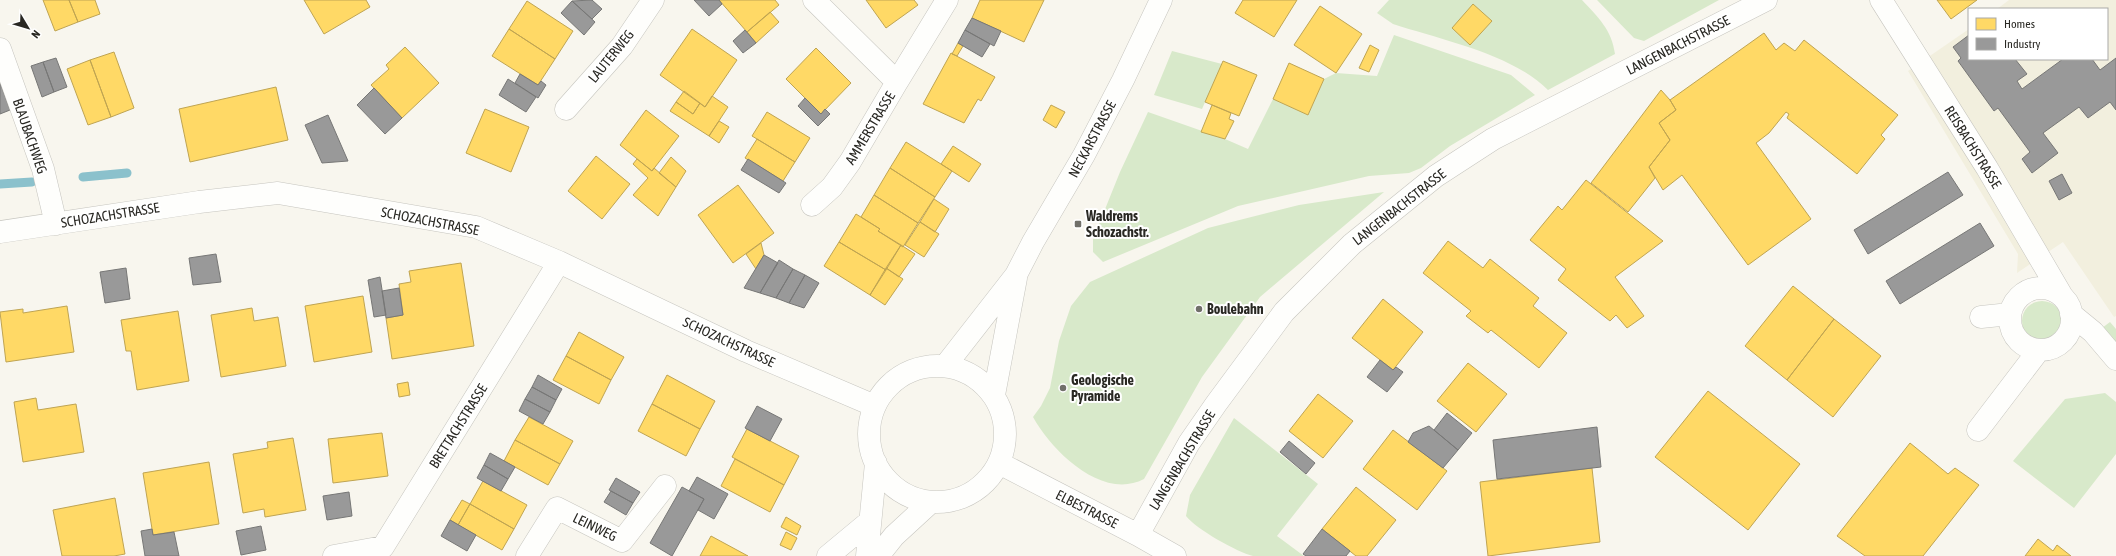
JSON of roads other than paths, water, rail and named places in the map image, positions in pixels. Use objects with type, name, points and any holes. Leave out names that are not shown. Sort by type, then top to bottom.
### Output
[{"type":"street","name":"LAUTERWEG","points":[[566,109],[622,46],[653,0]]},
{"type":"street","name":"AMMERSTRASSE","points":[[812,206],[832,186],[850,162],[897,82],[814,0]]},
{"type":"street","points":[[897,82],[948,0]]},
{"type":"street","name":"NECKARSTRASSE","points":[[945,366],[1016,275],[1033,242],[1084,155],[1123,80],[1161,0]]},
{"type":"street","name":"LANGENBACHSTRASSE","points":[[1138,535],[1189,443],[1216,404],[1284,312],[1352,244],[1436,176],[1493,139],[1766,0]]},
{"type":"street","name":"REISBACHSTRASSE","points":[[1881,0],[1991,175],[2066,305],[2093,332],[2116,359]]},
{"type":"street","name":"BLAUBACHWEG","points":[[0,49],[43,169],[56,224]]},
{"type":"street","name":"SCHOZACHSTRASSE","points":[[0,232],[199,202],[278,193],[476,227],[559,262],[746,350],[875,406]]},
{"type":"street","name":"BRETTACHSTRASSE","points":[[334,556],[387,552],[559,262]]},
{"type":"street","name":"NECKARSTRASSE","points":[[994,395],[1016,275]]},
{"type":"street","points":[[2043,288],[2053,290],[2066,305],[2071,324],[2063,340],[2056,346],[2038,350],[2020,343],[2014,336],[2010,326],[2010,314],[2017,299],[2033,289],[2043,288]]},
{"type":"street","points":[[1981,317],[2010,314]]},
{"type":"street","points":[[1978,430],[2038,350]]},
{"type":"street","points":[[928,366],[945,366],[959,369],[971,375],[984,384],[994,395],[1004,422],[1004,447],[999,463],[988,479],[970,494],[950,500],[931,502],[909,496],[892,484],[876,463],[870,442],[870,426],[875,406],[890,385],[900,377],[928,366]]},
{"type":"street","points":[[867,556],[869,522],[876,463]]},
{"type":"street","name":"ELBESTRASSE","points":[[999,463],[1138,535],[1175,556]]},
{"type":"street","name":"LEINWEG","points":[[527,556],[557,508],[622,541],[665,486]]},
{"type":"street","points":[[878,556],[894,536],[931,502]]},
{"type":"street","points":[[828,556],[869,522]]},
{"type":"waterway","points":[[83,177],[127,173]]},
{"type":"waterway","points":[[0,184],[32,182]]},
{"type":"place","name":"Waldrems Schozachstr.","points":[[1078,224]]},
{"type":"place","name":"Boulebahn","points":[[1199,309]]},
{"type":"place","name":"Geologische Pyramide","points":[[1063,388]]}]
